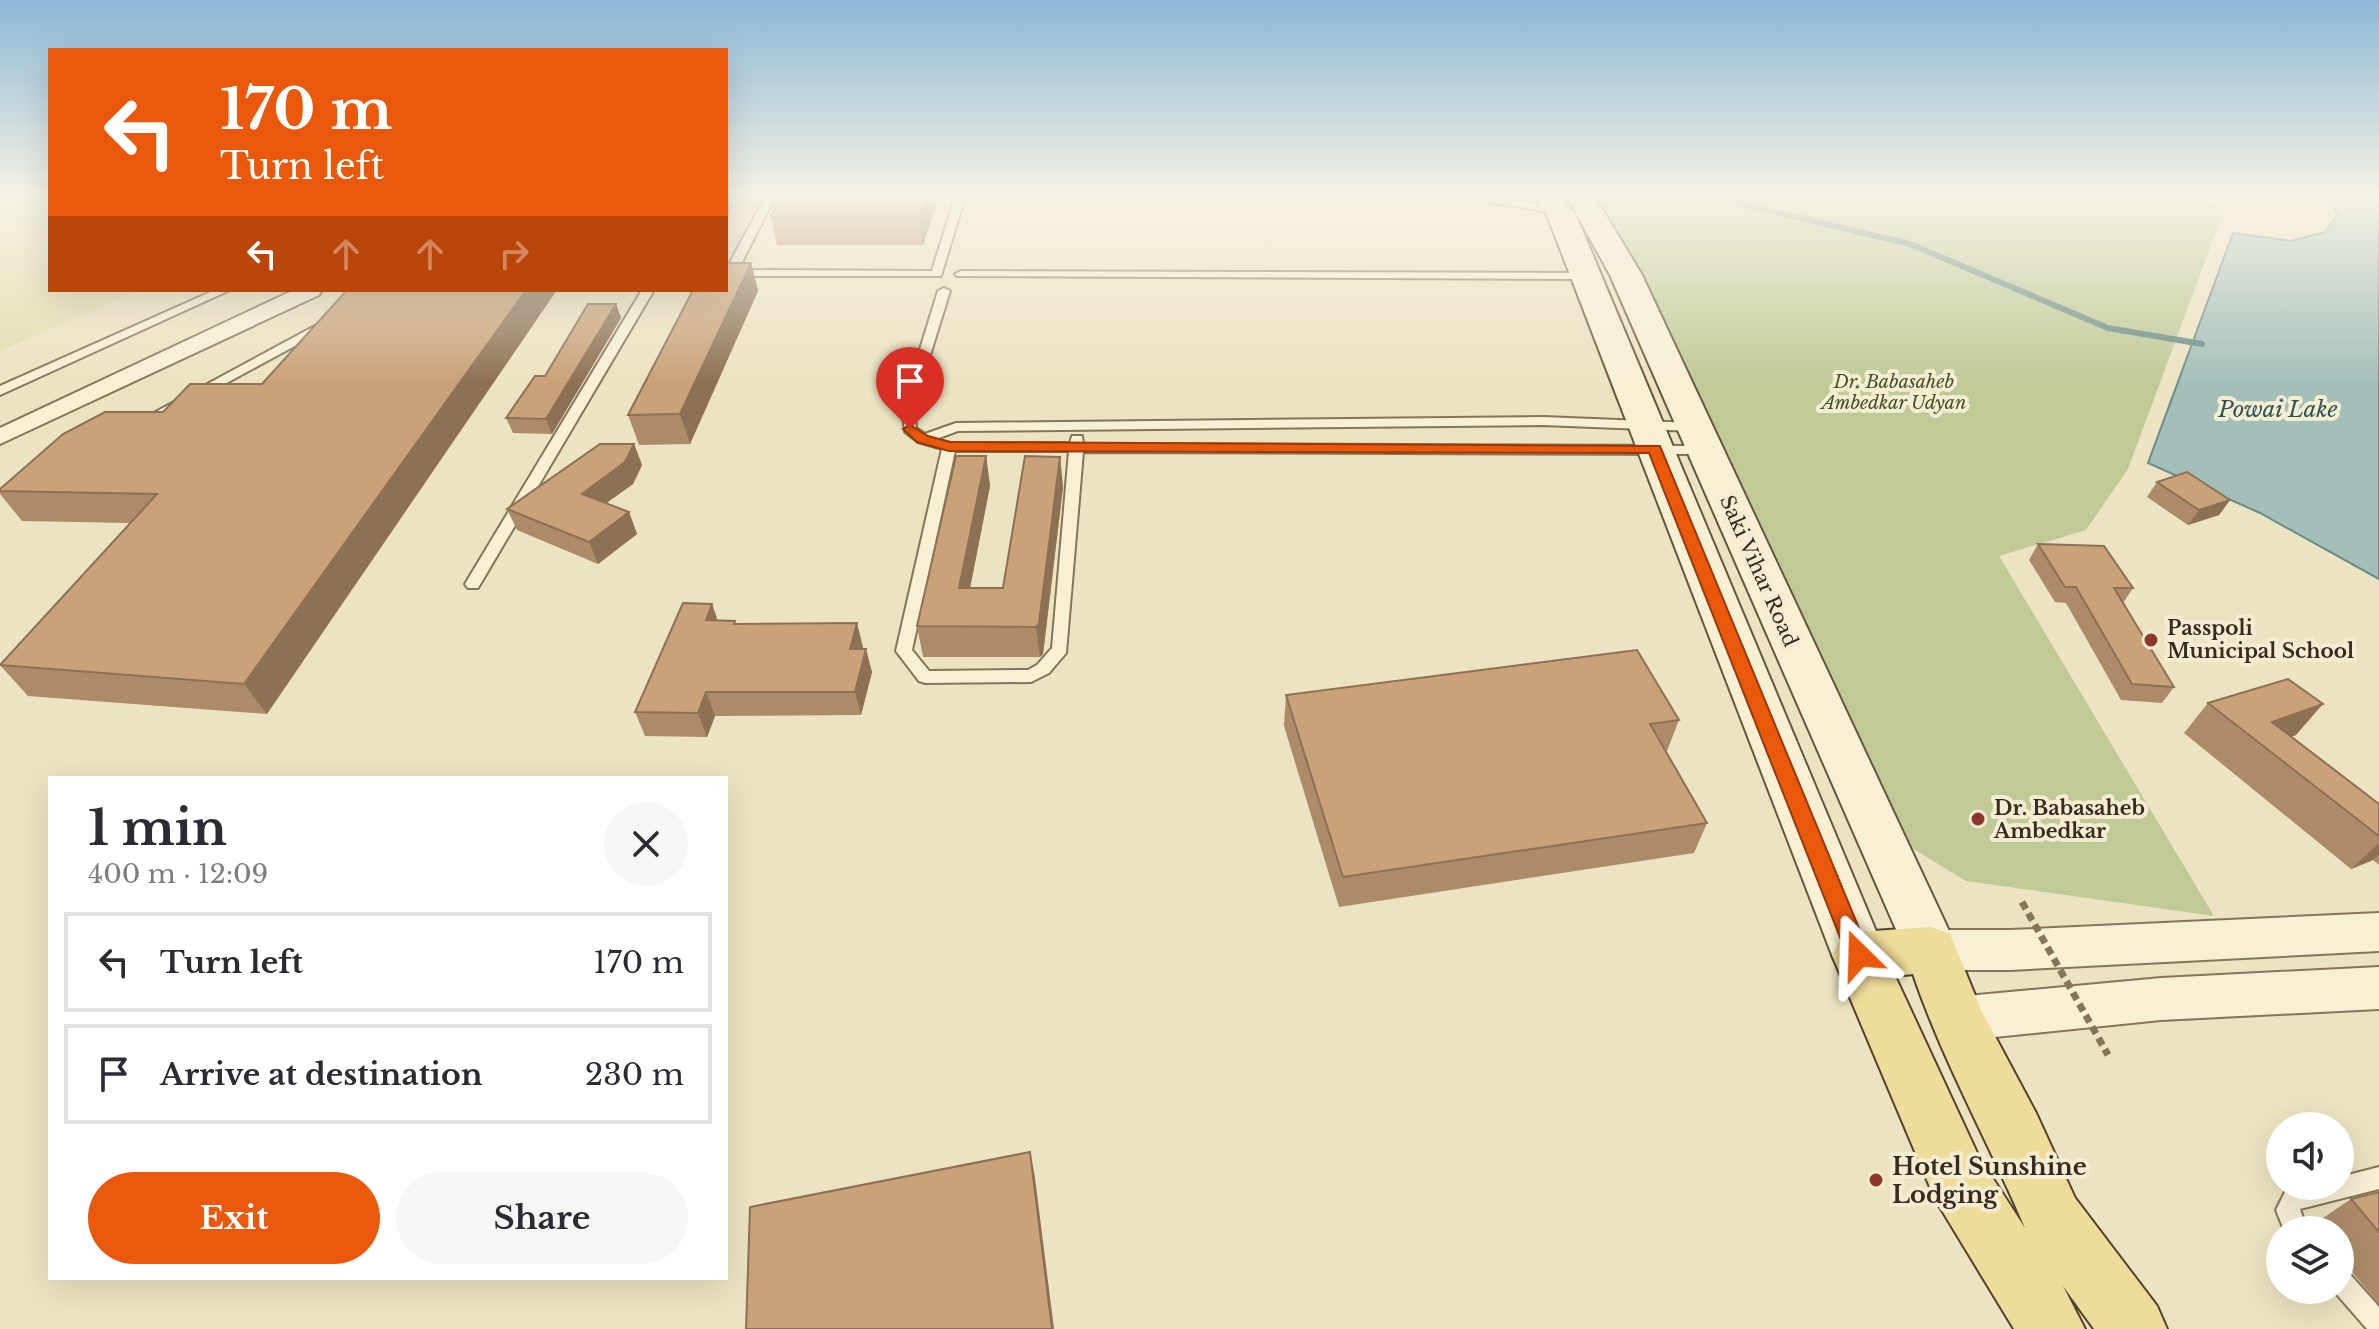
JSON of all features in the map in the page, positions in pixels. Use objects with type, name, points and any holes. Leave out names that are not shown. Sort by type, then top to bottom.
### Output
[{"type":"main road","points":[[1581,259],[1584,276],[1859,955],[1957,1178],[2052,1329]]},
{"type":"main road","name":"Saki Vihar Road","points":[[1613,259],[1626,275],[1931,950]]},
{"type":"main road","points":[[1747,679],[1809,681]]},
{"type":"main road","points":[[1859,955],[1931,950],[1956,1019],[2015,1133],[2053,1220],[2134,1329]]},
{"type":"main road","points":[[1890,1025],[1956,1019]]},
{"type":"street","points":[[0,437],[307,292]]},
{"type":"street","points":[[1931,950],[2010,950],[2379,932]]},
{"type":"street","points":[[1956,1019],[2161,999],[2379,988]]},
{"type":"lane","points":[[728,273],[937,274],[941,259]]},
{"type":"lane","points":[[961,274],[1584,276]]},
{"type":"lane","points":[[944,291],[908,407],[910,429],[923,439],[949,447],[1438,448],[1650,437],[1699,439]]},
{"type":"lane","points":[[0,391],[220,292]]},
{"type":"lane","points":[[473,584],[647,292]]},
{"type":"lane","points":[[127,431],[334,320]]},
{"type":"lane","points":[[1433,421],[1438,448]]},
{"type":"lane","points":[[923,439],[956,427],[1543,421],[1650,437],[1699,439]]},
{"type":"lane","points":[[1215,422],[1218,447]]},
{"type":"lane","points":[[949,447],[904,651],[925,677],[1031,676],[1043,669],[1060,649],[1078,446],[1077,425]]},
{"type":"lane","points":[[2290,1216],[2287,1210],[2293,1200],[2379,1178]]},
{"type":"lane","points":[[2354,1296],[2379,1325]]},
{"type":"path","points":[[2022,902],[2108,1055]]},
{"type":"shaded area","points":[[0,259],[48,259],[48,292],[135,292],[0,351]]},
{"type":"green space","name":"Dr. Babasaheb Ambedkar Udyan","points":[[1632,259],[2206,259],[2128,469],[2086,530],[1999,556],[2214,916],[1966,881],[1859,816],[1654,302]]},
{"type":"water","name":"Powai Lake","points":[[2223,259],[2379,259],[2379,579],[2260,513],[2148,463]]},
{"type":"building","points":[[728,263],[751,263],[680,414],[628,415],[692,292],[728,292]]},
{"type":"building","points":[[345,292],[525,292],[244,684],[0,665],[157,494],[0,489],[63,434],[105,412],[163,412],[190,384],[262,384]]},
{"type":"building","points":[[588,304],[616,304],[546,419],[506,418],[535,376],[545,376]]},
{"type":"building","points":[[600,444],[634,444],[625,462],[582,494],[629,512],[589,542],[507,509]]},
{"type":"building","points":[[956,456],[986,456],[959,588],[1003,588],[1025,456],[1060,457],[1039,623],[1036,627],[917,626]]},
{"type":"building","points":[[2187,472],[2230,500],[2199,510],[2157,482]]},
{"type":"building","points":[[2038,544],[2104,546],[2133,588],[2114,588],[2174,687],[2132,684],[2076,587],[2065,587]]},
{"type":"building","points":[[683,603],[712,604],[706,620],[735,621],[734,624],[857,623],[850,649],[866,649],[855,692],[706,692],[698,713],[635,712]]},
{"type":"building","points":[[1637,650],[1679,720],[1650,724],[1707,823],[1343,877],[1286,695]]},
{"type":"building","points":[[2288,679],[2323,704],[2272,722],[2379,804],[2379,836],[2208,703]]},
{"type":"building","points":[[1030,1152],[1052,1329],[746,1329],[750,1207]]},
{"type":"building","points":[[2379,1192],[2379,1232],[2352,1200]]},
{"type":"waterway","points":[[1945,259],[2108,328],[2202,344]]},
{"type":"place","name":"Passpoli Municipal School","points":[[2151,640]]},
{"type":"place","name":"Dr. Babasaheb Ambedkar","points":[[1978,819]]},
{"type":"place","name":"Hotel Sunshine Lodging","points":[[1876,1180]]},
{"type":"route","points":[[910,429],[923,439],[949,447],[1655,449],[1859,955]]}]
